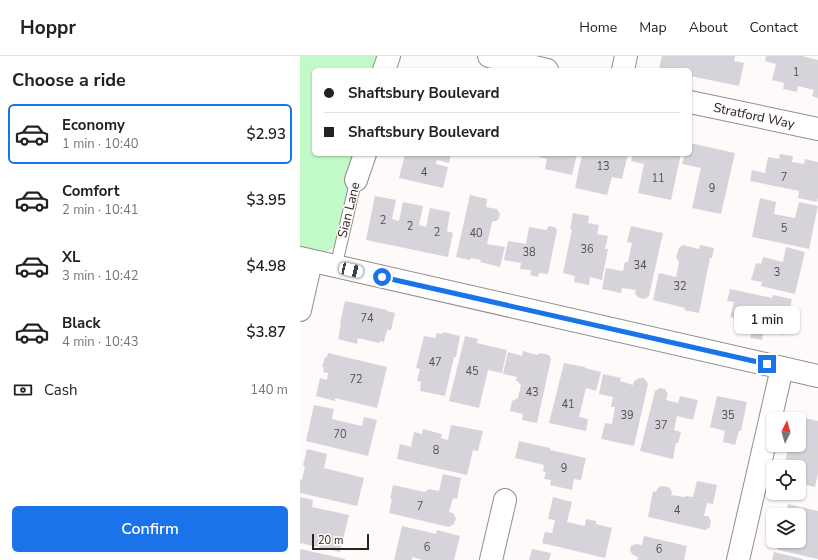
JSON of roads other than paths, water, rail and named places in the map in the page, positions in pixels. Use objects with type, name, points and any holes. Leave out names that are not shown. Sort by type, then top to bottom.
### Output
[{"type":"street","points":[[385,68],[389,56]]},
{"type":"street","points":[[489,56],[539,68]]},
{"type":"street","points":[[623,68],[626,56]]},
{"type":"street","name":"Stratford Way","points":[[692,102],[818,129]]},
{"type":"street","name":"Sian Lane","points":[[356,180],[364,156]]},
{"type":"street","points":[[300,310],[306,260],[782,368],[817,371]]},
{"type":"street","points":[[738,560],[782,368]]},
{"type":"street","points":[[491,560],[505,500]]},
{"type":"lane","name":"Sian Lane","points":[[336,266],[356,180]]}]
